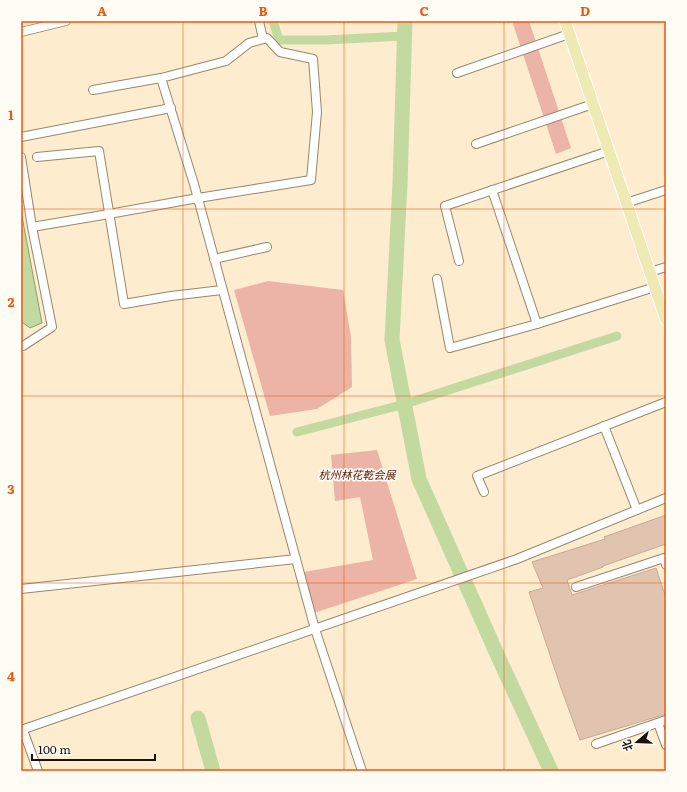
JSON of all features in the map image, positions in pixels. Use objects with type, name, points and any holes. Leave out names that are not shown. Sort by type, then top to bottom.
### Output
[{"type":"main road","points":[[565,21],[666,320]]},
{"type":"street","points":[[21,32],[66,21]]},
{"type":"street","points":[[259,21],[263,39]]},
{"type":"street","points":[[457,73],[569,34]]},
{"type":"street","points":[[32,227],[311,180],[317,112],[313,59],[280,52],[267,38],[249,43],[226,61],[161,78],[93,90]]},
{"type":"street","points":[[161,78],[198,198],[315,629],[362,771]]},
{"type":"street","points":[[476,144],[593,104]]},
{"type":"street","points":[[21,137],[171,108]]},
{"type":"street","points":[[37,157],[98,151],[124,304],[171,296],[222,290]]},
{"type":"street","points":[[459,261],[445,206],[609,151]]},
{"type":"street","points":[[21,158],[32,227],[52,327],[23,346]]},
{"type":"street","points":[[492,190],[538,324]]},
{"type":"street","points":[[626,203],[666,190]]},
{"type":"street","points":[[214,259],[267,247]]},
{"type":"street","points":[[650,272],[666,267]]},
{"type":"street","points":[[437,279],[450,348],[538,324],[654,287]]},
{"type":"street","points":[[484,492],[477,476],[666,402]]},
{"type":"street","points":[[604,426],[636,510]]},
{"type":"street","points":[[38,771],[22,730],[517,559],[666,498]]},
{"type":"street","points":[[576,587],[664,558],[666,565]]},
{"type":"street","points":[[21,588],[296,559]]},
{"type":"street","points":[[596,744],[662,721],[666,745]]},
{"type":"green space","points":[[512,21],[529,21],[571,148],[556,154]]},
{"type":"green space","points":[[268,281],[343,290],[351,337],[352,387],[317,409],[270,416],[234,290]]},
{"type":"green space","name":"杭州林花乾会展","points":[[377,450],[417,579],[314,613],[304,572],[373,560],[360,497],[335,501],[331,455]]},
{"type":"shaded area","points":[[21,211],[42,323],[30,328],[21,320]]},
{"type":"building","points":[[666,515],[666,544],[567,580],[572,595],[656,568],[666,598],[666,714],[580,740],[529,592],[543,588],[532,562],[605,539],[604,537]]},
{"type":"waterway","points":[[273,21],[279,40],[326,40],[404,36]]},
{"type":"waterway","points":[[405,21],[400,184],[392,340],[419,479],[551,771]]},
{"type":"waterway","points":[[297,432],[405,404],[617,336]]},
{"type":"waterway","points":[[198,718],[213,771]]}]
